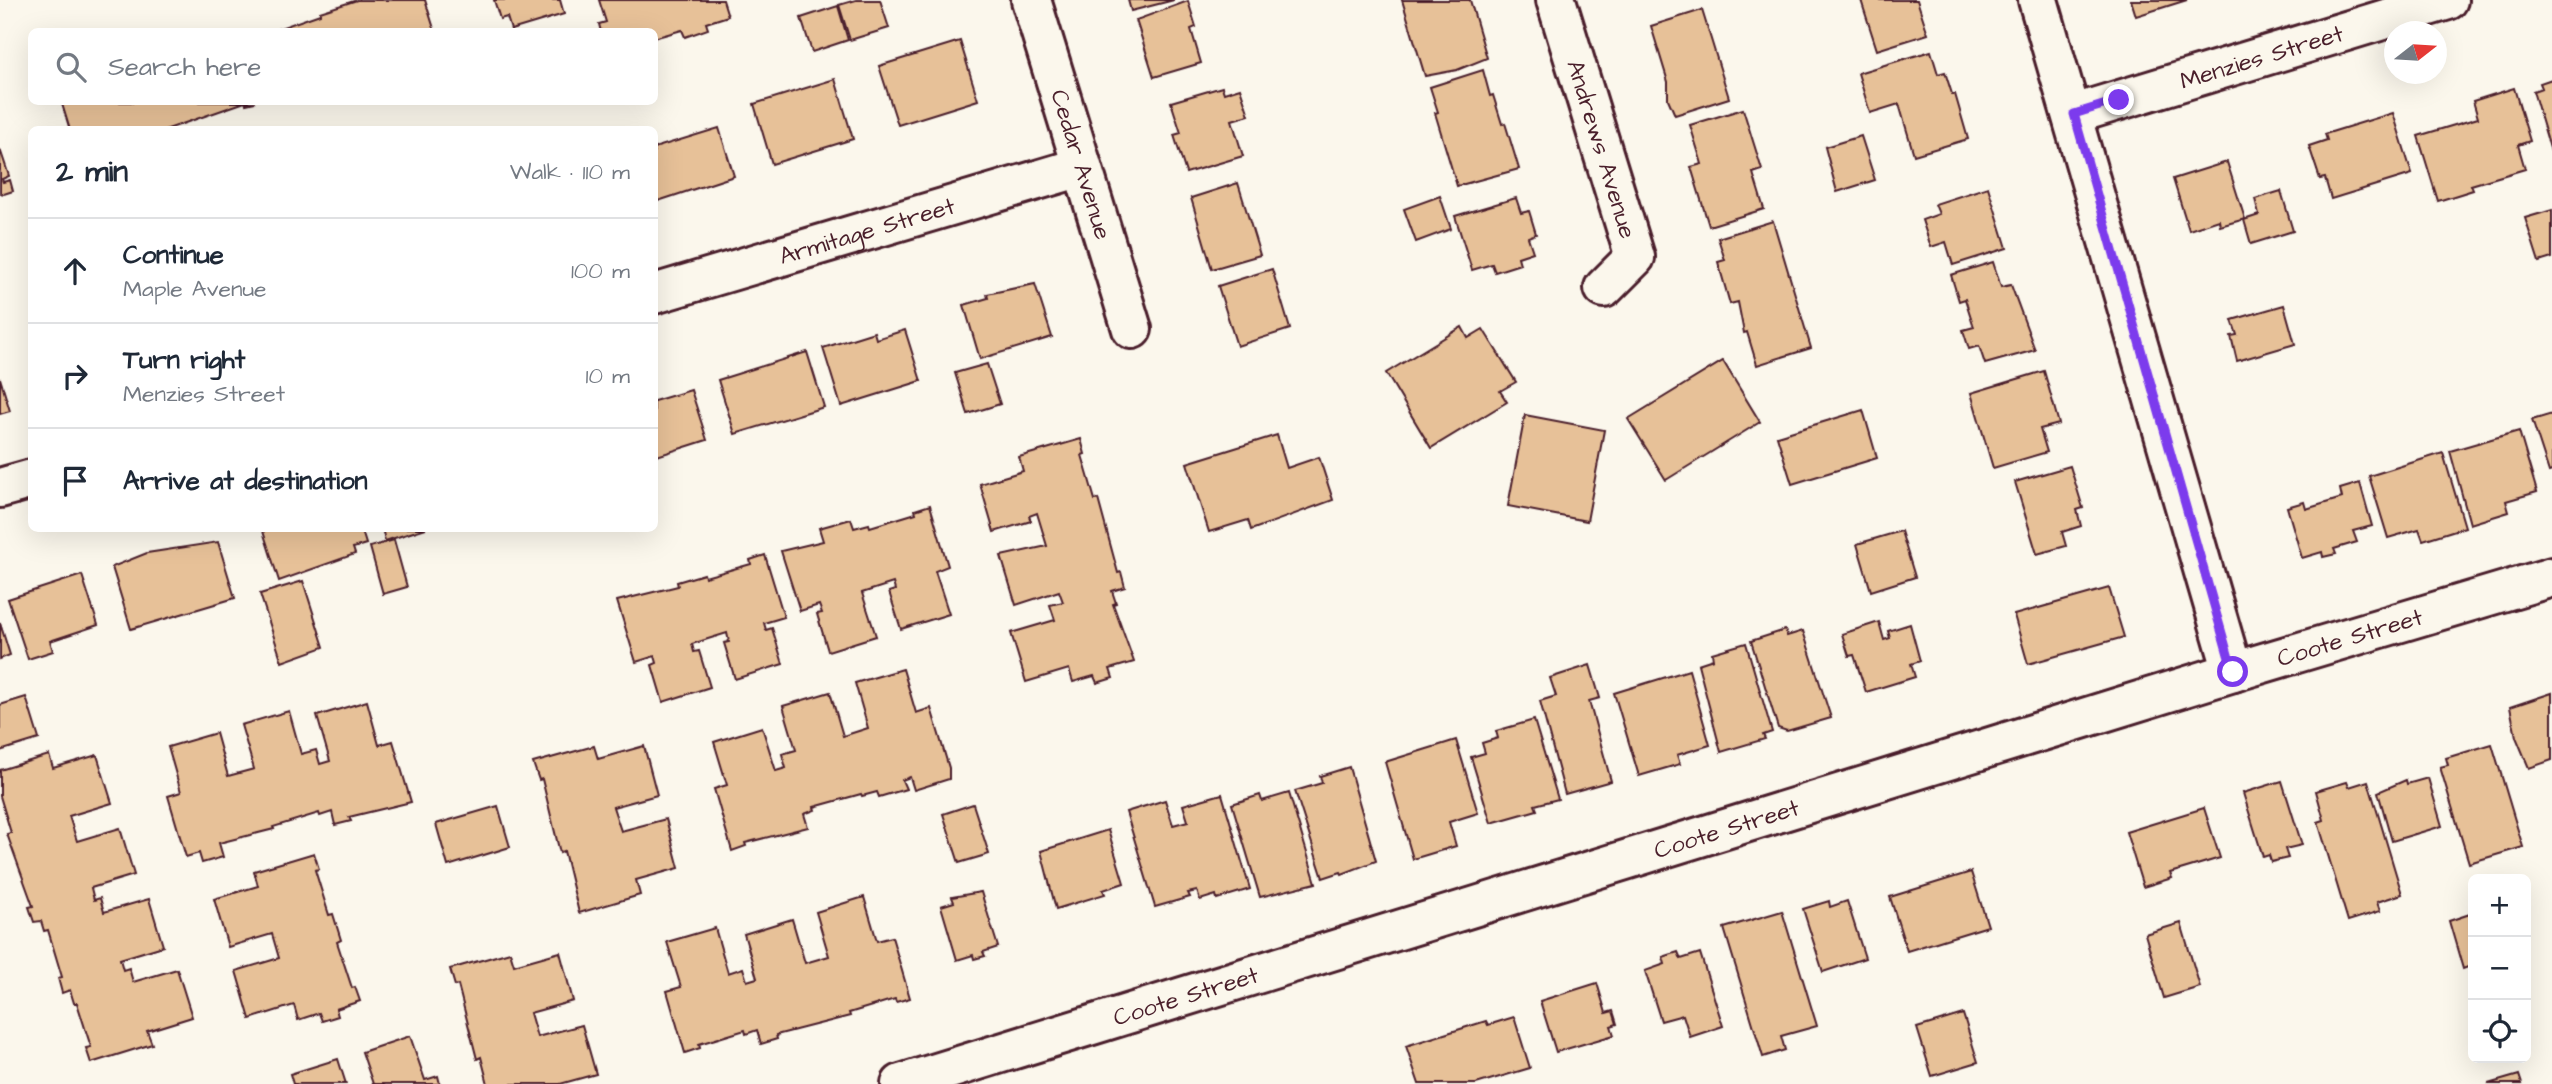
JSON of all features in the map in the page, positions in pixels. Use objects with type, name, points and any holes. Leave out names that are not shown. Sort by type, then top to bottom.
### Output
[{"type":"street","name":"Cedar Avenue","points":[[1031,0],[1132,329]]},
{"type":"street","name":"Andrews Avenue","points":[[1556,0],[1635,257],[1604,288]]},
{"type":"street","points":[[2038,0],[2074,114],[2233,672]]},
{"type":"street","name":"Menzies Street","points":[[2074,114],[2448,0]]},
{"type":"street","name":"Armitage Street","points":[[658,293],[1081,167]]},
{"type":"street","points":[[0,488],[28,480]]},
{"type":"street","name":"Coote Street","points":[[901,1084],[2233,672],[2552,577]]},
{"type":"building","points":[[357,0],[425,0],[434,28],[280,28]]},
{"type":"building","points":[[494,0],[560,0],[564,14],[518,28],[510,28],[507,17],[500,19]]},
{"type":"building","points":[[599,0],[723,0],[728,16],[706,23],[708,29],[685,37],[682,30],[658,37],[658,28],[600,28],[599,24],[606,22]]},
{"type":"building","points":[[856,0],[880,0],[889,28],[850,40],[839,5]]},
{"type":"building","points":[[1128,0],[1174,0],[1131,11]]},
{"type":"building","points":[[1402,0],[1470,0],[1487,58],[1457,70],[1425,76]]},
{"type":"building","points":[[1861,0],[1917,0],[1928,34],[1877,50]]},
{"type":"building","points":[[2131,0],[2187,0],[2136,16]]},
{"type":"building","points":[[1188,1],[1196,27],[1191,29],[1201,63],[1154,77],[1136,20]]},
{"type":"building","points":[[838,6],[848,40],[812,52],[801,18]]},
{"type":"building","points":[[1702,10],[1729,98],[1675,115],[1668,99],[1668,82],[1651,26]]},
{"type":"building","points":[[960,41],[978,100],[898,125],[879,66]]},
{"type":"building","points":[[1931,51],[1938,74],[1945,72],[1952,94],[1955,94],[1968,139],[1914,155],[1899,104],[1870,113],[1858,73]]},
{"type":"building","points":[[1483,70],[1490,96],[1493,95],[1502,124],[1505,123],[1519,169],[1457,186],[1430,87]]},
{"type":"building","points":[[835,79],[853,139],[772,164],[754,104]]},
{"type":"building","points":[[2552,79],[2552,155],[2533,91],[2542,88],[2540,83]]},
{"type":"building","points":[[1222,87],[1224,93],[1240,88],[1249,115],[1232,120],[1243,156],[1186,173],[1174,135],[1181,133],[1171,102]]},
{"type":"building","points":[[2514,88],[2530,141],[2518,145],[2525,169],[2471,185],[2473,190],[2438,201],[2418,136],[2478,118],[2473,101]]},
{"type":"building","points":[[62,105],[236,105],[176,126],[69,126]]},
{"type":"building","points":[[1743,109],[1762,170],[1753,173],[1764,209],[1709,226],[1691,167],[1702,164],[1690,125]]},
{"type":"building","points":[[2393,113],[2412,174],[2331,199],[2325,178],[2320,179],[2309,146],[2327,140],[2325,134]]},
{"type":"building","points":[[719,128],[734,176],[658,201],[658,147]]},
{"type":"building","points":[[1861,136],[1875,180],[1837,192],[1825,147]]},
{"type":"building","points":[[0,149],[9,176],[2,179],[3,182],[10,180],[13,191],[4,194],[0,193]]},
{"type":"building","points":[[2227,162],[2245,219],[2220,226],[2219,220],[2189,230],[2173,179]]},
{"type":"building","points":[[1238,183],[1260,255],[1212,269],[1191,198]]},
{"type":"building","points":[[1988,187],[2007,248],[1953,265],[1946,242],[1931,247],[1922,220],[1939,214],[1935,204]]},
{"type":"building","points":[[2281,191],[2293,231],[2251,244],[2244,220],[2259,215],[2255,199]]},
{"type":"building","points":[[1440,196],[1451,229],[1416,242],[1404,209]]},
{"type":"building","points":[[1516,198],[1521,213],[1529,211],[1536,234],[1528,237],[1533,252],[1518,257],[1520,264],[1495,272],[1492,264],[1472,270],[1455,216]]},
{"type":"building","points":[[2552,210],[2552,258],[2539,262],[2525,218]]},
{"type":"building","points":[[1773,221],[1811,348],[1757,365],[1747,332],[1744,333],[1738,302],[1730,304],[1718,262],[1725,260],[1718,238]]},
{"type":"building","points":[[1993,262],[2001,287],[2011,285],[2035,350],[1985,364],[1979,346],[1969,349],[1963,330],[1974,327],[1965,299],[1959,301],[1951,275]]},
{"type":"building","points":[[1272,269],[1290,329],[1237,346],[1218,286]]},
{"type":"building","points":[[1035,284],[1052,337],[980,359],[964,305],[988,298],[987,294]]},
{"type":"building","points":[[2284,305],[2295,344],[2237,361],[2231,336],[2237,335],[2232,320]]},
{"type":"building","points":[[1462,327],[1468,338],[1483,329],[1516,382],[1500,391],[1507,402],[1431,448],[1386,373]]},
{"type":"building","points":[[905,330],[921,381],[841,406],[823,348],[874,332],[876,339]]},
{"type":"building","points":[[807,352],[824,407],[735,434],[718,380]]},
{"type":"building","points":[[1723,361],[1760,422],[1666,480],[1628,419]]},
{"type":"building","points":[[987,364],[1000,404],[968,414],[955,373]]},
{"type":"building","points":[[2044,371],[2059,424],[2040,429],[2047,452],[1993,468],[1971,393]]},
{"type":"building","points":[[0,378],[10,411],[0,414]]},
{"type":"building","points":[[691,390],[707,440],[658,456],[658,400]]},
{"type":"building","points":[[1863,410],[1877,458],[1792,484],[1777,436]]},
{"type":"building","points":[[2552,414],[2552,471],[2549,472],[2532,420]]},
{"type":"building","points":[[1525,415],[1604,430],[1587,521],[1508,506]]},
{"type":"building","points":[[2519,431],[2537,492],[2506,501],[2509,512],[2470,524],[2450,451]]},
{"type":"building","points":[[1277,435],[1287,468],[1319,457],[1333,500],[1251,530],[1248,520],[1209,532],[1187,463]]},
{"type":"building","points":[[1081,439],[1085,454],[1082,455],[1095,500],[1098,499],[1118,573],[1121,572],[1125,587],[1112,591],[1116,603],[1113,604],[1134,662],[1110,669],[1113,678],[1097,683],[1094,676],[1073,682],[1069,669],[1026,682],[1011,633],[1055,620],[1050,605],[1063,602],[1059,591],[1016,605],[1001,556],[1047,546],[1037,513],[1029,516],[1031,521],[994,532],[980,484],[1023,471],[1019,457]]},
{"type":"building","points":[[2443,453],[2465,527],[2423,540],[2419,529],[2388,538],[2369,476]]},
{"type":"building","points":[[2070,466],[2083,508],[2077,510],[2081,526],[2062,532],[2066,546],[2037,554],[2015,482]]},
{"type":"building","points":[[2360,483],[2372,526],[2353,531],[2357,542],[2334,549],[2336,554],[2323,557],[2322,552],[2302,558],[2287,507],[2304,502],[2306,509],[2342,498],[2340,489]]},
{"type":"building","points":[[930,505],[948,566],[935,571],[949,614],[901,629],[889,592],[895,590],[893,583],[862,593],[876,636],[828,651],[817,614],[822,613],[819,605],[800,611],[781,551],[823,541],[819,528],[851,519],[854,528],[869,524],[870,527],[916,513],[915,510]]},
{"type":"building","points":[[1901,531],[1915,577],[1871,591],[1857,544]]},
{"type":"building","points":[[263,532],[362,532],[366,544],[353,548],[355,554],[279,581]]},
{"type":"building","points":[[383,532],[413,532],[385,541]]},
{"type":"building","points":[[394,540],[407,587],[383,594],[370,547]]},
{"type":"building","points":[[218,542],[235,598],[131,629],[112,567],[147,553]]},
{"type":"building","points":[[765,555],[784,617],[764,623],[766,630],[772,628],[783,664],[735,679],[724,643],[729,642],[727,633],[692,644],[694,652],[699,651],[710,687],[663,702],[652,665],[657,663],[655,656],[636,662],[617,601],[678,586],[677,582],[704,574],[705,577],[751,564],[750,560]]},
{"type":"building","points":[[82,575],[98,625],[50,641],[53,651],[28,659],[8,599]]},
{"type":"building","points":[[303,581],[324,647],[282,662],[260,594]]},
{"type":"building","points":[[2109,588],[2124,637],[2028,664],[2014,615]]},
{"type":"building","points":[[1879,622],[1884,640],[1890,638],[1888,631],[1910,624],[1920,661],[1911,664],[1915,677],[1866,692],[1854,655],[1849,656],[1842,634]]},
{"type":"building","points":[[0,623],[10,655],[0,659]]},
{"type":"building","points":[[1785,630],[1787,636],[1803,631],[1831,718],[1787,731],[1778,728],[1751,641]]},
{"type":"building","points":[[1746,643],[1772,732],[1763,735],[1765,739],[1721,752],[1698,664],[1713,659],[1712,653]]},
{"type":"building","points":[[1590,665],[1600,698],[1589,701],[1611,781],[1565,794],[1540,701],[1556,696],[1550,678]]},
{"type":"building","points":[[903,669],[916,713],[931,708],[949,768],[949,779],[914,790],[910,777],[902,780],[906,789],[879,797],[877,792],[862,796],[861,794],[814,807],[815,810],[804,814],[808,827],[745,843],[746,846],[732,851],[714,789],[727,785],[714,742],[762,727],[776,771],[786,768],[782,754],[796,750],[783,706],[830,692],[843,736],[868,728],[855,683]]},
{"type":"building","points":[[1689,670],[1710,745],[1677,755],[1680,764],[1639,776],[1614,693]]},
{"type":"building","points":[[2552,693],[2552,760],[2529,768],[2516,737],[2510,707]]},
{"type":"building","points":[[26,697],[39,739],[0,751],[0,705]]},
{"type":"building","points":[[367,701],[379,745],[393,741],[411,802],[349,817],[351,821],[335,825],[332,812],[320,816],[319,813],[273,827],[274,829],[219,843],[223,857],[202,863],[199,853],[186,857],[168,796],[181,792],[168,747],[216,733],[228,776],[254,769],[241,725],[289,711],[301,754],[316,750],[320,764],[330,761],[317,716]]},
{"type":"building","points":[[1534,720],[1558,799],[1535,805],[1537,810],[1491,823],[1471,757],[1485,753],[1482,743],[1498,738],[1496,731]]},
{"type":"building","points":[[1456,740],[1478,813],[1449,822],[1456,846],[1413,859],[1385,762]]},
{"type":"building","points":[[2492,744],[2523,847],[2469,863],[2440,767],[2448,765],[2446,758]]},
{"type":"building","points":[[594,746],[598,759],[644,746],[657,795],[613,807],[621,831],[666,819],[679,868],[636,880],[640,895],[579,913],[564,851],[560,853],[542,779],[539,780],[533,763]]},
{"type":"building","points":[[49,755],[53,768],[97,755],[112,803],[69,816],[77,841],[120,828],[134,875],[91,888],[94,900],[100,898],[104,912],[149,899],[163,946],[120,959],[123,970],[129,968],[133,982],[177,969],[192,1017],[147,1031],[152,1044],[91,1063],[86,1048],[91,1047],[77,1003],[74,1003],[70,990],[62,993],[58,978],[62,977],[48,930],[44,931],[41,921],[34,922],[29,907],[33,906],[7,834],[11,833],[0,796],[0,770]]},
{"type":"building","points":[[1349,767],[1376,861],[1323,878],[1295,791],[1322,783],[1320,776]]},
{"type":"building","points":[[2428,778],[2442,826],[2392,841],[2378,792],[2406,780],[2407,784]]},
{"type":"building","points":[[2282,781],[2302,845],[2285,849],[2288,858],[2271,862],[2269,855],[2263,857],[2243,793]]},
{"type":"building","points":[[2368,781],[2402,894],[2377,902],[2380,911],[2348,921],[2318,822],[2324,820],[2316,791],[2347,782],[2349,787]]},
{"type":"building","points":[[1289,793],[1316,883],[1260,897],[1232,804],[1260,795],[1262,801]]},
{"type":"building","points":[[1222,794],[1250,889],[1217,899],[1216,895],[1200,900],[1197,891],[1188,893],[1190,897],[1155,907],[1126,812],[1165,800],[1173,825],[1188,821],[1183,805]]},
{"type":"building","points":[[973,804],[989,854],[959,863],[943,814]]},
{"type":"building","points":[[498,806],[510,847],[448,866],[436,824]]},
{"type":"building","points":[[2204,808],[2220,858],[2170,873],[2172,878],[2143,887],[2126,832]]},
{"type":"building","points":[[1108,830],[1124,883],[1103,890],[1105,894],[1056,909],[1041,851]]},
{"type":"building","points":[[314,853],[319,869],[315,870],[329,915],[333,914],[341,940],[337,942],[352,988],[355,987],[360,1001],[336,1009],[338,1016],[322,1021],[319,1013],[298,1020],[294,1005],[250,1019],[236,971],[279,958],[272,934],[228,947],[214,899],[258,886],[254,871]]},
{"type":"building","points":[[1971,872],[1988,926],[1907,951],[1890,897]]},
{"type":"building","points":[[981,892],[998,947],[983,952],[985,956],[974,959],[973,955],[957,960],[941,906],[954,902],[952,897]]},
{"type":"building","points":[[864,897],[877,941],[892,937],[910,998],[896,1002],[895,999],[849,1013],[850,1016],[776,1035],[777,1039],[761,1044],[757,1030],[746,1034],[745,1030],[699,1044],[700,1048],[685,1053],[667,991],[681,987],[667,942],[715,928],[728,973],[743,968],[747,981],[757,978],[744,934],[792,919],[805,963],[829,956],[816,912]]},
{"type":"building","points":[[1829,901],[1830,907],[1847,901],[1865,958],[1823,972],[1803,909]]},
{"type":"building","points":[[1782,911],[1817,1026],[1781,1036],[1785,1050],[1763,1057],[1724,928]]},
{"type":"building","points":[[2468,915],[2468,967],[2463,969],[2449,921]]},
{"type":"building","points":[[2181,923],[2200,987],[2164,998],[2145,934]]},
{"type":"building","points":[[510,952],[514,965],[560,952],[573,1001],[530,1013],[537,1037],[582,1025],[596,1074],[560,1084],[488,1084],[481,1057],[477,1059],[458,985],[455,986],[450,969]]},
{"type":"building","points":[[1678,952],[1681,959],[1700,953],[1723,1026],[1690,1037],[1683,1015],[1661,1021],[1645,971],[1665,964],[1663,957]]},
{"type":"building","points":[[1597,983],[1606,1013],[1613,1011],[1617,1024],[1611,1026],[1614,1035],[1556,1052],[1540,1001]]},
{"type":"building","points":[[1963,1014],[1978,1062],[1932,1076],[1917,1028]]},
{"type":"building","points":[[1514,1017],[1530,1068],[1476,1084],[1419,1084],[1406,1046],[1486,1021],[1488,1025]]},
{"type":"building","points":[[410,1036],[425,1080],[438,1076],[440,1084],[373,1084],[362,1052]]},
{"type":"building","points":[[338,1059],[346,1084],[293,1084],[290,1074]]},
{"type":"building","points":[[2519,1075],[2522,1084],[2488,1084]]},
{"type":"route","points":[[2119,100],[2074,114],[2233,672]]}]
